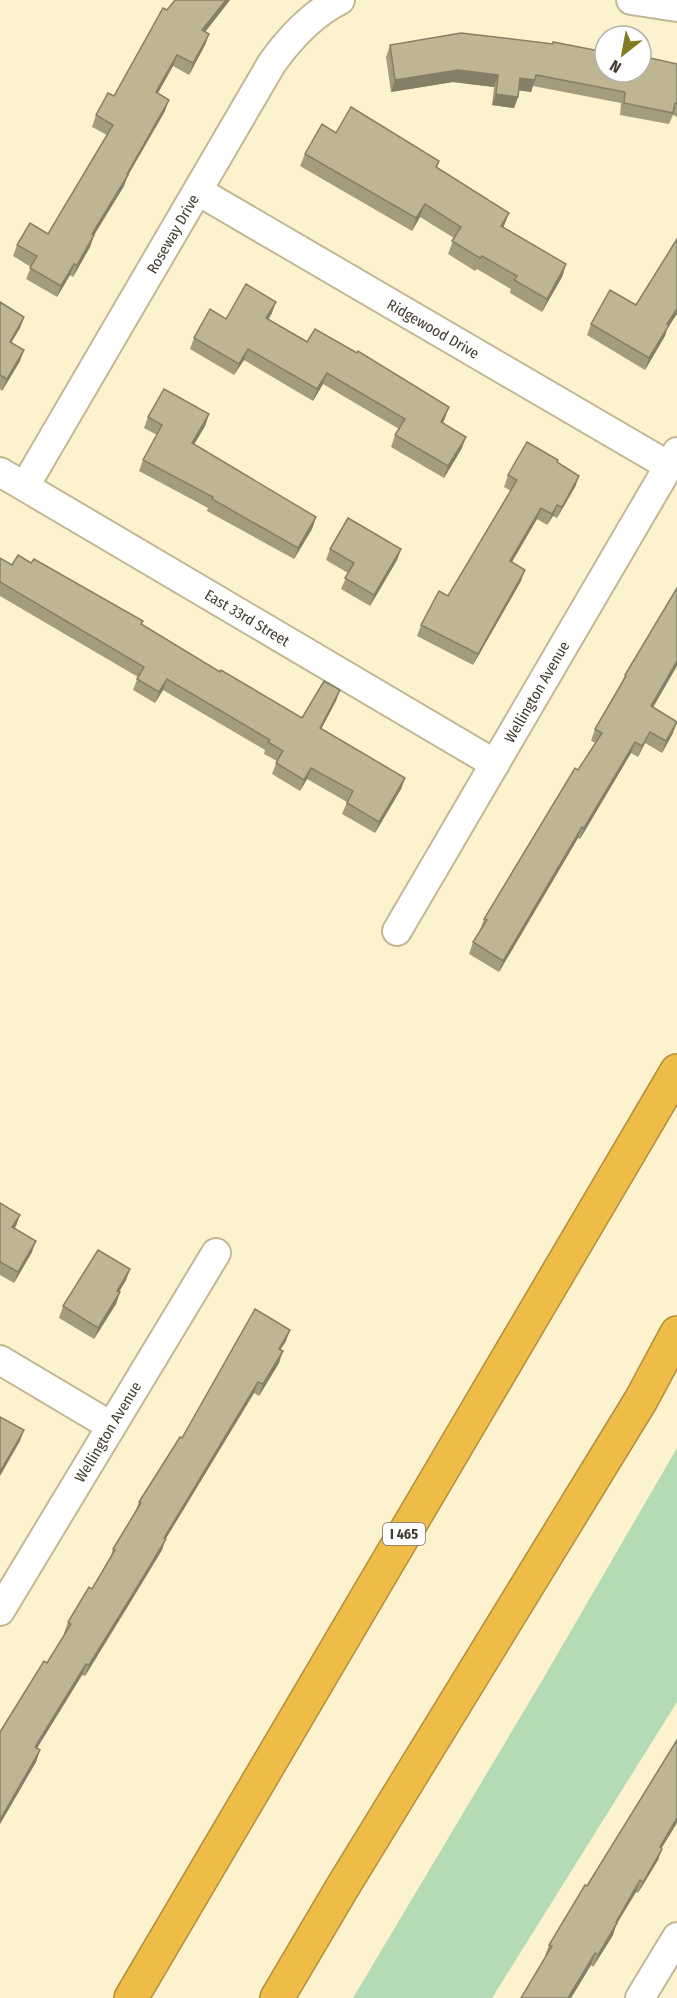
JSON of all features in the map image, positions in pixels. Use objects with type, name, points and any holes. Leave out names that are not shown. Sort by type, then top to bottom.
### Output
[{"type":"highway","name":"I 465","points":[[131,1998],[677,1071]]},
{"type":"highway","points":[[277,1998],[641,1400],[677,1334]]},
{"type":"highway","points":[[641,1400],[677,1355]]},
{"type":"street","name":"Roseway Drive","points":[[25,486],[272,63],[301,29],[340,0]]},
{"type":"street","points":[[631,0],[677,7]]},
{"type":"street","name":"Ridgewood Drive","points":[[198,191],[673,459]]},
{"type":"street","name":"Wellington Avenue","points":[[397,931],[673,459]]},
{"type":"street","name":"East 33rd Street","points":[[0,472],[495,764]]},
{"type":"street","name":"Wellington Avenue","points":[[0,1611],[216,1253]]},
{"type":"street","points":[[0,1360],[111,1426]]},
{"type":"street","points":[[640,1998],[677,1937]]},
{"type":"green space","points":[[677,1448],[677,1702],[492,1998],[353,1998],[543,1679]]},
{"type":"building","points":[[175,0],[226,0],[202,30],[209,34],[193,63],[177,55],[156,92],[169,100],[128,175],[92,234],[94,235],[77,265],[74,264],[61,286],[30,268],[37,256],[17,245],[30,223],[48,234],[113,125],[96,115],[108,93],[114,96],[163,8],[167,10]]},
{"type":"building","points":[[461,33],[553,44],[553,42],[593,50],[593,84],[653,84],[653,59],[677,64],[677,104],[675,103],[673,113],[624,103],[625,92],[536,75],[535,80],[520,78],[518,97],[496,94],[498,75],[458,70],[395,80],[390,45]]},
{"type":"building","points":[[351,107],[439,161],[436,167],[509,213],[501,226],[566,264],[547,299],[514,280],[517,276],[452,241],[461,227],[425,204],[416,218],[305,154],[322,124],[336,133]]},
{"type":"building","points":[[677,239],[677,309],[649,358],[591,324],[610,290],[636,305]]},
{"type":"building","points":[[246,284],[276,302],[266,318],[307,342],[315,329],[357,353],[358,351],[449,407],[441,422],[466,437],[448,466],[395,435],[405,419],[327,373],[317,389],[248,349],[239,364],[194,338],[210,309],[226,319]]},
{"type":"building","points":[[0,302],[24,317],[10,342],[24,350],[7,379],[0,375]]},
{"type":"building","points":[[164,389],[209,414],[192,443],[316,517],[298,548],[212,499],[213,497],[143,460],[162,425],[148,417]]},
{"type":"building","points":[[527,442],[558,460],[557,462],[579,476],[562,507],[557,505],[552,514],[541,508],[510,561],[525,570],[478,654],[421,625],[439,591],[448,596],[517,480],[508,475]]},
{"type":"building","points":[[348,518],[401,549],[374,595],[345,578],[354,563],[330,549]]},
{"type":"building","points":[[18,555],[31,563],[34,559],[143,621],[141,624],[302,718],[324,681],[340,690],[320,728],[405,778],[379,822],[347,803],[353,791],[311,768],[304,780],[276,763],[283,751],[268,742],[270,740],[167,679],[159,692],[137,679],[144,667],[0,582],[0,558],[12,565]]},
{"type":"building","points":[[677,588],[677,661],[651,706],[677,722],[666,741],[650,732],[642,746],[635,742],[503,961],[473,942],[487,920],[484,919],[575,768],[578,770],[602,733],[595,729]]},
{"type":"building","points":[[0,1203],[20,1215],[12,1227],[36,1241],[18,1272],[0,1262]]},
{"type":"building","points":[[98,1250],[130,1269],[117,1291],[120,1292],[98,1328],[63,1306]]},
{"type":"building","points":[[255,1309],[290,1330],[279,1349],[283,1351],[263,1384],[258,1382],[134,1592],[35,1747],[40,1750],[0,1820],[0,1732],[44,1661],[47,1663],[71,1624],[68,1622],[89,1587],[92,1589],[141,1503],[139,1502],[180,1437],[182,1438]]},
{"type":"building","points":[[0,1417],[24,1430],[0,1472]]},
{"type":"building","points":[[677,1740],[677,1818],[643,1882],[640,1880],[598,1955],[595,1953],[568,1998],[521,1998],[585,1885],[587,1886]]}]
